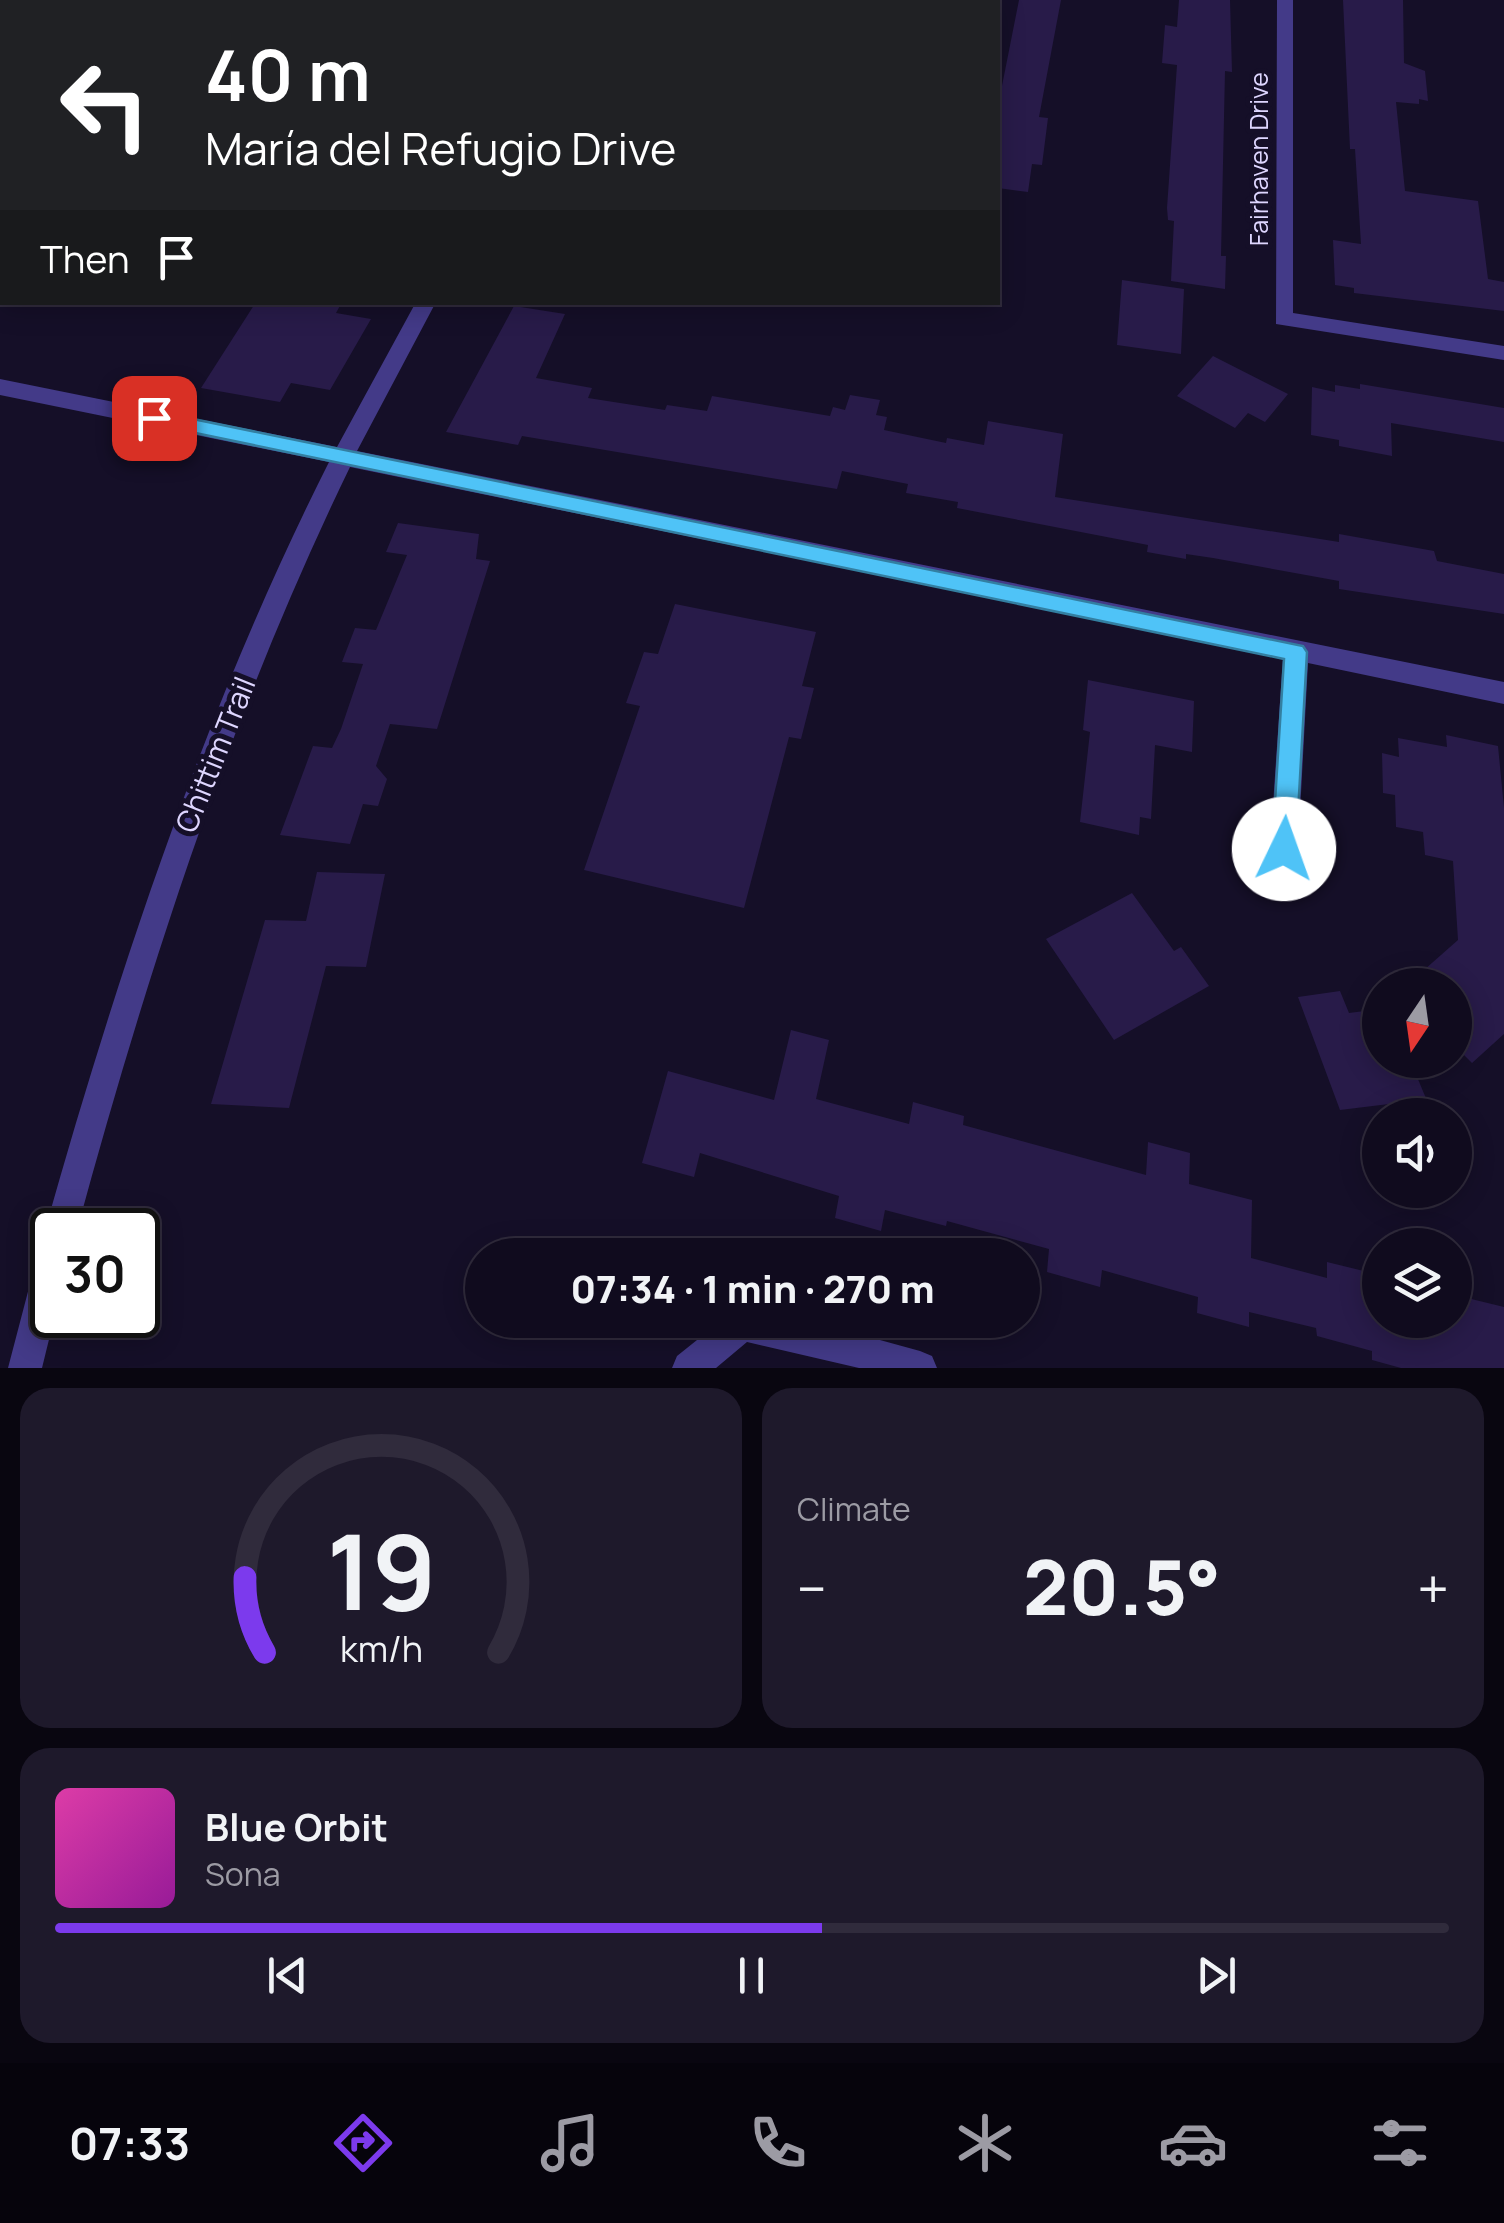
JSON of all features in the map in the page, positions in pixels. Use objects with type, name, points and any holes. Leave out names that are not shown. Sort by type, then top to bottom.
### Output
[{"type":"street","name":"Fairhaven Drive","points":[[1285,0],[1283,319],[1504,352]]},
{"type":"street","name":"Chittim Trail","points":[[67,1208],[104,1066],[155,909],[222,734],[345,457],[424,305]]},
{"type":"street","points":[[0,387],[1504,693]]},
{"type":"street","points":[[1284,849],[1296,652]]},
{"type":"street","points":[[690,1366],[742,1325],[797,1334],[920,1368]]},
{"type":"street","points":[[24,1368],[32,1338]]},
{"type":"building","points":[[1019,0],[1061,0],[1039,117],[1048,118],[1042,165],[1032,164],[1028,192],[1000,188],[1000,96]]},
{"type":"building","points":[[1179,0],[1230,0],[1232,72],[1225,71],[1221,256],[1226,256],[1225,289],[1171,281],[1174,221],[1168,220],[1167,208],[1177,65],[1162,63],[1165,25],[1177,27]]},
{"type":"building","points":[[1343,0],[1403,0],[1404,63],[1425,71],[1428,101],[1396,102],[1405,191],[1478,201],[1488,279],[1504,282],[1504,311],[1354,293],[1354,288],[1335,285],[1333,240],[1361,244],[1355,149],[1350,149]]},
{"type":"building","points":[[1122,280],[1184,289],[1181,354],[1117,345]]},
{"type":"building","points":[[254,305],[340,305],[336,313],[371,319],[330,390],[291,383],[280,402],[201,388]]},
{"type":"building","points":[[514,306],[565,314],[536,378],[592,388],[588,398],[665,410],[667,405],[707,411],[712,396],[830,416],[833,407],[845,410],[850,395],[880,400],[876,415],[887,417],[884,430],[946,443],[947,438],[984,445],[988,421],[1063,434],[1055,497],[1339,542],[1339,534],[1434,551],[1437,561],[1504,574],[1504,614],[1339,589],[1339,581],[1213,558],[1186,554],[1186,559],[1147,552],[1148,545],[957,508],[958,502],[906,493],[908,484],[842,471],[837,489],[522,436],[518,445],[446,432]]},
{"type":"building","points":[[1213,356],[1288,394],[1265,422],[1248,413],[1235,428],[1177,396]]},
{"type":"building","points":[[1360,384],[1504,408],[1504,442],[1391,423],[1392,456],[1339,446],[1339,440],[1311,435],[1312,387],[1335,392],[1335,385],[1360,389]]},
{"type":"building","points":[[398,523],[479,534],[476,559],[490,561],[437,729],[390,724],[376,766],[387,779],[378,806],[363,804],[350,844],[280,835],[313,746],[332,748],[341,729],[363,664],[342,662],[355,628],[376,630],[407,555],[386,552]]},
{"type":"building","points":[[675,604],[816,632],[802,686],[814,688],[801,739],[789,737],[744,908],[584,870],[640,706],[626,703],[644,652],[658,654]]},
{"type":"building","points":[[1088,680],[1194,701],[1192,752],[1155,745],[1151,819],[1140,817],[1139,835],[1080,822],[1090,732],[1083,730]]},
{"type":"building","points":[[1446,735],[1498,746],[1504,808],[1504,1034],[1472,1063],[1472,968],[1426,968],[1458,940],[1453,861],[1425,855],[1423,832],[1396,827],[1395,795],[1383,793],[1382,753],[1399,757],[1398,738],[1447,747]]},
{"type":"building","points":[[317,872],[385,874],[366,967],[326,966],[289,1108],[211,1104],[265,920],[306,921]]},
{"type":"building","points":[[1132,893],[1174,951],[1181,947],[1209,986],[1114,1040],[1046,939]]},
{"type":"building","points":[[1340,991],[1349,1013],[1362,1011],[1362,1078],[1418,1078],[1426,1098],[1362,1098],[1362,1107],[1340,1110],[1298,997]]},
{"type":"building","points":[[791,1030],[829,1040],[816,1099],[909,1124],[913,1102],[964,1116],[963,1125],[1146,1175],[1148,1142],[1190,1153],[1189,1184],[1252,1200],[1251,1258],[1327,1278],[1327,1262],[1362,1271],[1362,1338],[1472,1338],[1472,1299],[1504,1307],[1504,1368],[1401,1368],[1372,1360],[1372,1351],[1317,1336],[1316,1328],[1249,1312],[1249,1327],[1197,1313],[1198,1297],[1102,1270],[1100,1287],[1047,1272],[1049,1249],[1040,1247],[1040,1238],[1009,1238],[885,1210],[881,1231],[835,1218],[839,1196],[700,1153],[694,1177],[642,1163],[668,1071],[774,1100]]},
{"type":"route","points":[[154,418],[1296,652],[1284,849]]}]
